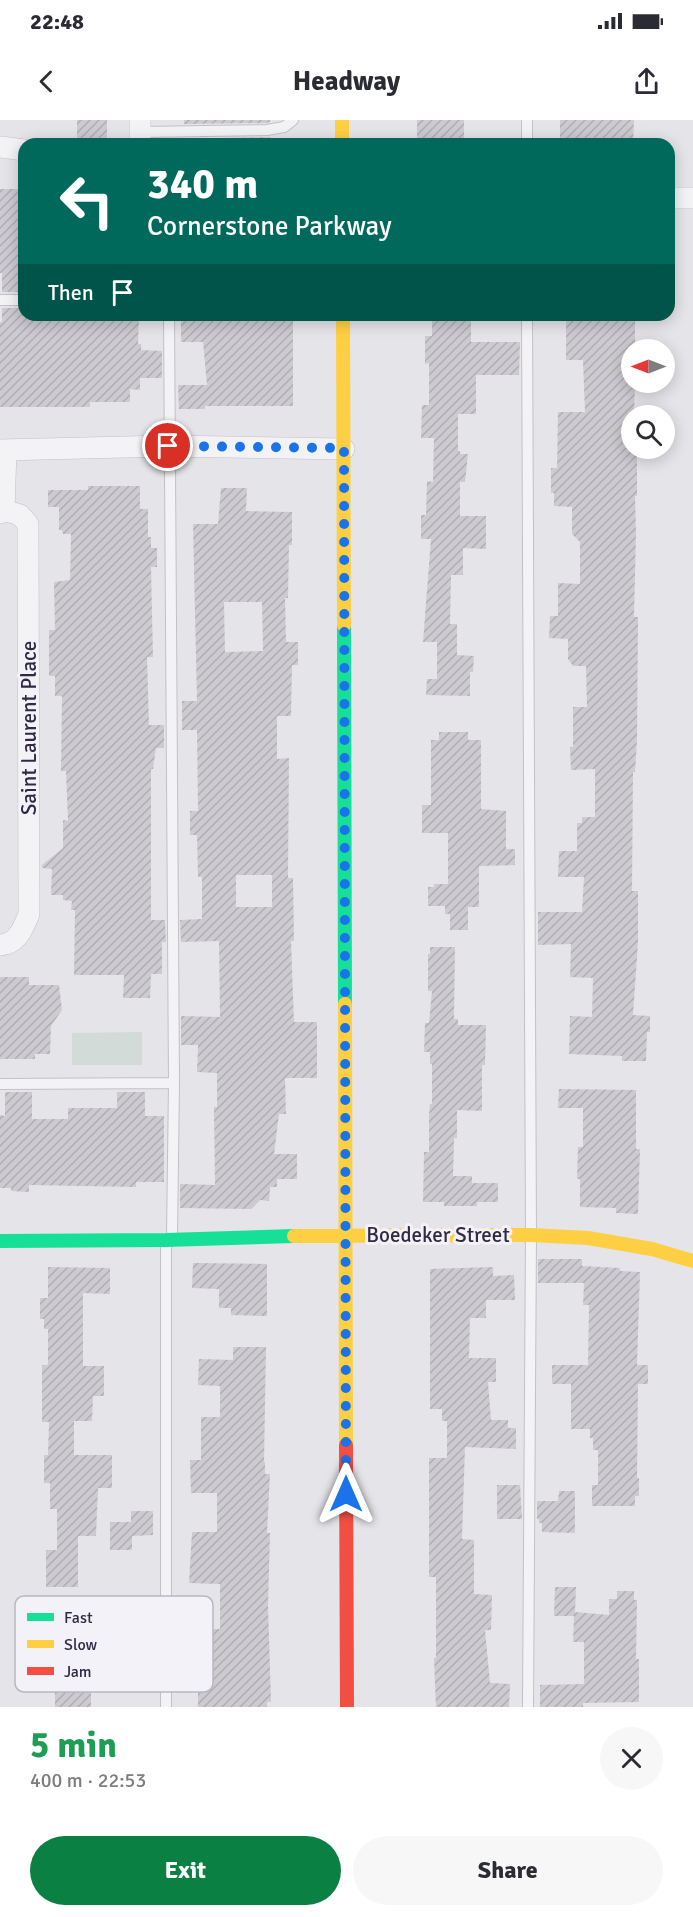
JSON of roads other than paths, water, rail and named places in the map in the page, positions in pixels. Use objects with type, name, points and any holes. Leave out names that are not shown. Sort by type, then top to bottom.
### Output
[{"type":"street","points":[[342,120],[342,138]]},
{"type":"street","points":[[0,147],[18,149]]},
{"type":"street","points":[[675,198],[693,198]]},
{"type":"street","points":[[343,321],[348,1707]]},
{"type":"street","points":[[3,450],[168,446],[344,448]]},
{"type":"street","name":"Saint Laurent Place","points":[[0,945],[6,945],[20,936],[29,914],[28,524],[20,515],[2,512],[3,450]]},
{"type":"street","name":"Boedeker Street","points":[[0,1241],[169,1240],[345,1235],[531,1235],[588,1238],[652,1249],[693,1261]]},
{"type":"lane","points":[[140,132],[267,130],[284,127],[293,120]]},
{"type":"lane","points":[[527,120],[527,138]]},
{"type":"lane","points":[[0,300],[18,300]]},
{"type":"lane","points":[[167,1596],[169,1240],[174,1083],[169,321]]},
{"type":"lane","points":[[527,321],[531,1235],[528,1707]]},
{"type":"lane","points":[[0,1084],[174,1083]]},
{"type":"lane","points":[[166,1692],[166,1707]]}]
